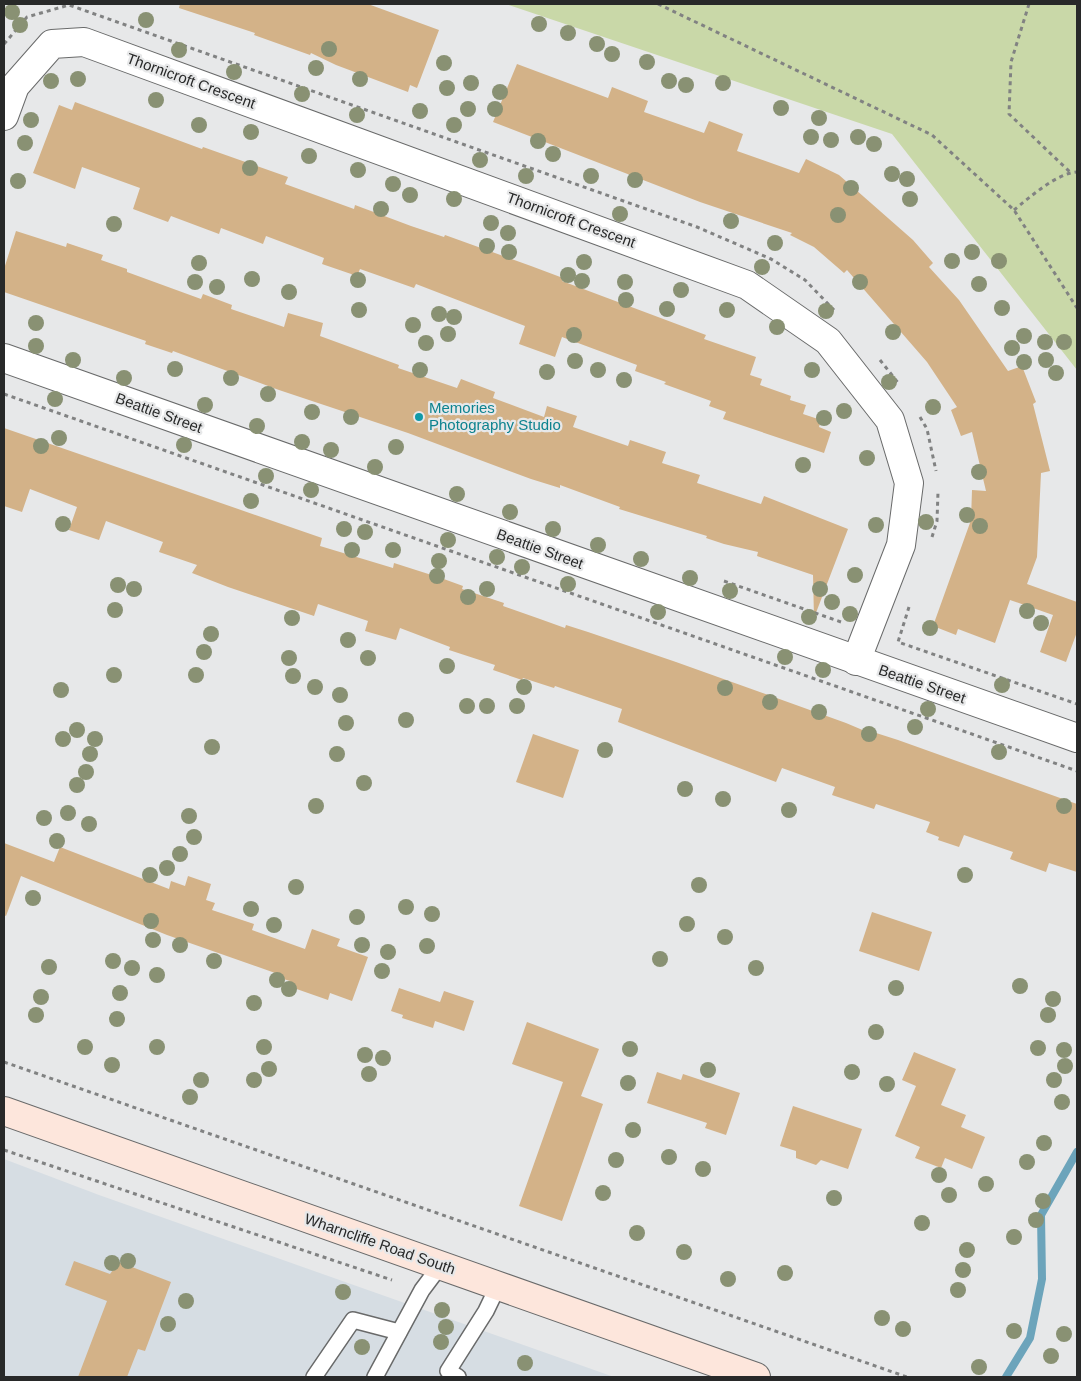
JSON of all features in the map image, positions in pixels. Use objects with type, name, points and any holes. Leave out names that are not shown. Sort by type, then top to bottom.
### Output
[{"type":"main road","name":"Wharncliffe Road South","points":[[4,1112],[756,1377]]},
{"type":"street","name":"Thornicroft Crescent","points":[[4,116],[15,86],[52,44],[84,42],[747,285],[828,342],[890,420],[908,483],[901,545],[856,661]]},
{"type":"street","name":"Beattie Street","points":[[4,358],[1077,738]]},
{"type":"lane","points":[[375,1377],[422,1290],[440,1266]]},
{"type":"lane","points":[[450,1375],[498,1286]]},
{"type":"lane","points":[[314,1377],[353,1320],[399,1332]]},
{"type":"path","points":[[658,4],[932,135],[1014,210],[1077,308]]},
{"type":"path","points":[[1029,4],[1012,62],[1009,114],[1070,172]]},
{"type":"path","points":[[4,44],[27,17],[69,5],[100,15],[697,227],[771,259],[805,280],[840,317]]},
{"type":"path","points":[[1014,210],[1035,193],[1070,172],[1077,172]]},
{"type":"path","points":[[879,358],[892,372],[902,388]]},
{"type":"path","points":[[4,394],[1077,771]]},
{"type":"path","points":[[917,413],[927,429],[938,479]]},
{"type":"path","points":[[931,540],[937,521],[938,488]]},
{"type":"path","points":[[910,604],[898,642],[1077,704]]},
{"type":"path","points":[[4,1062],[907,1377]]},
{"type":"path","points":[[4,1150],[422,1290]]},
{"type":"shaded area","points":[[4,1159],[99,1195],[614,1377],[4,1377]]},
{"type":"green space","points":[[506,4],[1077,4],[1077,370],[892,134]]},
{"type":"building","points":[[180,4],[368,4],[439,30],[417,88],[410,85],[408,92],[336,65],[311,53],[310,55],[254,35],[255,33],[179,8]]},
{"type":"building","points":[[517,64],[608,98],[612,87],[648,101],[644,112],[704,133],[709,121],[743,134],[737,151],[799,173],[806,159],[839,175],[913,240],[933,263],[929,267],[959,300],[1008,371],[1022,366],[1036,402],[1033,404],[1050,471],[1041,473],[1037,557],[1027,584],[1077,602],[1077,632],[1066,662],[1040,652],[1053,615],[1010,600],[995,643],[958,629],[956,635],[933,626],[971,520],[972,490],[986,491],[972,432],[961,436],[951,410],[957,407],[927,362],[847,270],[844,273],[814,247],[790,235],[792,233],[700,202],[493,122]]},
{"type":"building","points":[[75,102],[202,149],[203,147],[288,177],[285,184],[354,209],[355,205],[411,226],[444,237],[445,235],[531,266],[563,278],[562,281],[706,335],[704,339],[756,357],[750,375],[762,379],[760,385],[791,396],[790,400],[806,405],[803,414],[821,420],[819,427],[831,432],[824,453],[723,419],[726,412],[709,406],[711,401],[635,371],[637,365],[562,337],[555,357],[519,344],[525,326],[416,284],[414,288],[360,269],[357,276],[322,264],[324,258],[266,236],[263,244],[221,228],[219,234],[171,216],[168,222],[133,209],[140,188],[82,167],[75,189],[33,173],[59,105],[72,110]]},
{"type":"building","points":[[16,231],[66,247],[67,243],[103,255],[101,260],[127,269],[127,272],[201,299],[203,294],[232,305],[231,309],[284,327],[288,313],[323,323],[320,336],[399,365],[398,368],[457,388],[461,379],[495,392],[493,398],[544,417],[547,406],[577,416],[573,427],[628,446],[630,440],[666,452],[662,463],[700,475],[697,483],[761,504],[764,496],[848,529],[814,618],[813,575],[757,556],[758,552],[724,544],[706,538],[707,536],[619,509],[620,507],[560,485],[560,488],[531,479],[408,433],[279,390],[173,351],[172,353],[145,344],[146,341],[4,292],[4,269]]},
{"type":"building","points":[[4,428],[322,538],[320,546],[393,568],[394,563],[441,578],[463,586],[462,589],[504,603],[503,606],[565,628],[566,625],[676,662],[872,734],[873,732],[898,740],[1077,804],[1077,872],[1049,863],[1046,872],[1010,859],[1013,852],[964,835],[959,847],[938,840],[939,837],[926,832],[930,822],[876,804],[874,809],[832,795],[835,787],[782,768],[776,782],[618,722],[622,709],[555,686],[554,688],[523,678],[522,680],[493,670],[495,665],[449,650],[450,647],[400,628],[396,640],[365,631],[368,621],[318,604],[314,616],[228,587],[192,573],[197,565],[159,552],[163,542],[106,521],[99,540],[69,530],[77,507],[30,489],[22,512],[4,506]]},
{"type":"building","points":[[533,734],[579,750],[563,798],[516,782]]},
{"type":"building","points":[[4,843],[54,862],[60,847],[169,889],[171,881],[185,886],[188,876],[211,884],[206,900],[215,903],[212,910],[254,924],[252,930],[305,949],[312,929],[340,939],[337,946],[368,957],[352,1001],[330,993],[328,1000],[288,986],[290,981],[277,977],[278,974],[167,935],[21,876],[6,916],[4,915]]},
{"type":"building","points":[[872,912],[932,932],[919,971],[859,951]]},
{"type":"building","points":[[399,988],[440,1002],[444,991],[474,1001],[464,1031],[435,1021],[433,1028],[402,1018],[403,1015],[391,1011]]},
{"type":"building","points":[[527,1022],[599,1049],[581,1096],[603,1104],[562,1221],[519,1206],[563,1082],[512,1064]]},
{"type":"building","points":[[914,1052],[956,1069],[941,1105],[966,1115],[961,1127],[985,1137],[972,1169],[945,1158],[941,1168],[915,1158],[920,1147],[895,1136],[916,1086],[902,1080]]},
{"type":"building","points":[[657,1072],[681,1080],[683,1074],[740,1093],[726,1135],[705,1128],[707,1123],[647,1103]]},
{"type":"building","points":[[793,1106],[862,1129],[848,1169],[821,1160],[816,1165],[796,1158],[796,1151],[780,1146]]},
{"type":"building","points":[[74,1261],[110,1274],[119,1262],[171,1282],[145,1351],[138,1349],[127,1377],[78,1377],[107,1301],[65,1285]]},
{"type":"waterway","points":[[1006,1377],[1030,1338],[1042,1279],[1041,1215],[1077,1152]]},
{"type":"place","name":"Memories Photography Studio","points":[[419,417]]}]
